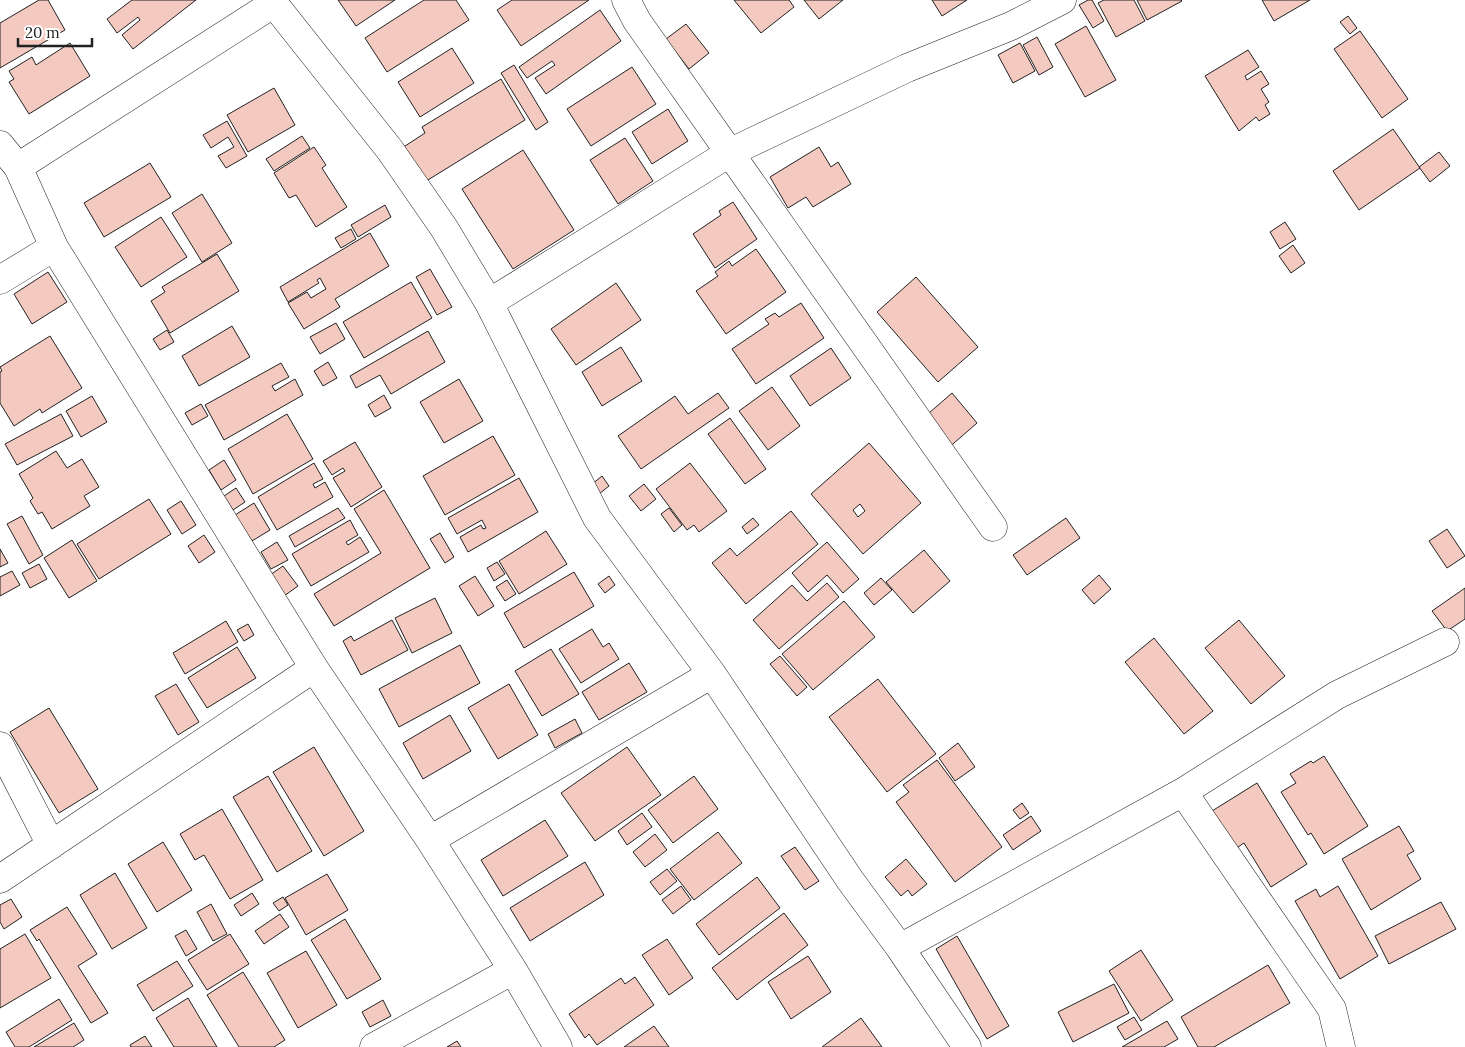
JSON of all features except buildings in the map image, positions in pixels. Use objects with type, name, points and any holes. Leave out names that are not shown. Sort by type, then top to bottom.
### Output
[{"type":"street","points":[[626,0],[637,21],[731,152],[992,527]]},
{"type":"street","points":[[489,303],[731,152],[907,68],[1011,26],[1062,0]]},
{"type":"street","points":[[18,168],[272,2],[390,150],[444,228],[489,303],[597,518],[712,674],[850,880],[900,948],[967,1047]]},
{"type":"street","points":[[0,145],[18,168],[54,247],[314,668],[430,840],[513,970],[558,1047]]},
{"type":"street","points":[[0,280],[54,247]]},
{"type":"street","points":[[900,948],[1183,792],[1337,695],[1445,642]]},
{"type":"street","points":[[0,879],[314,668]]},
{"type":"street","points":[[430,840],[712,674]]},
{"type":"street","points":[[0,746],[51,845]]},
{"type":"street","points":[[1183,792],[1332,1008],[1341,1047]]},
{"type":"street","points":[[374,1047],[513,970]]}]
